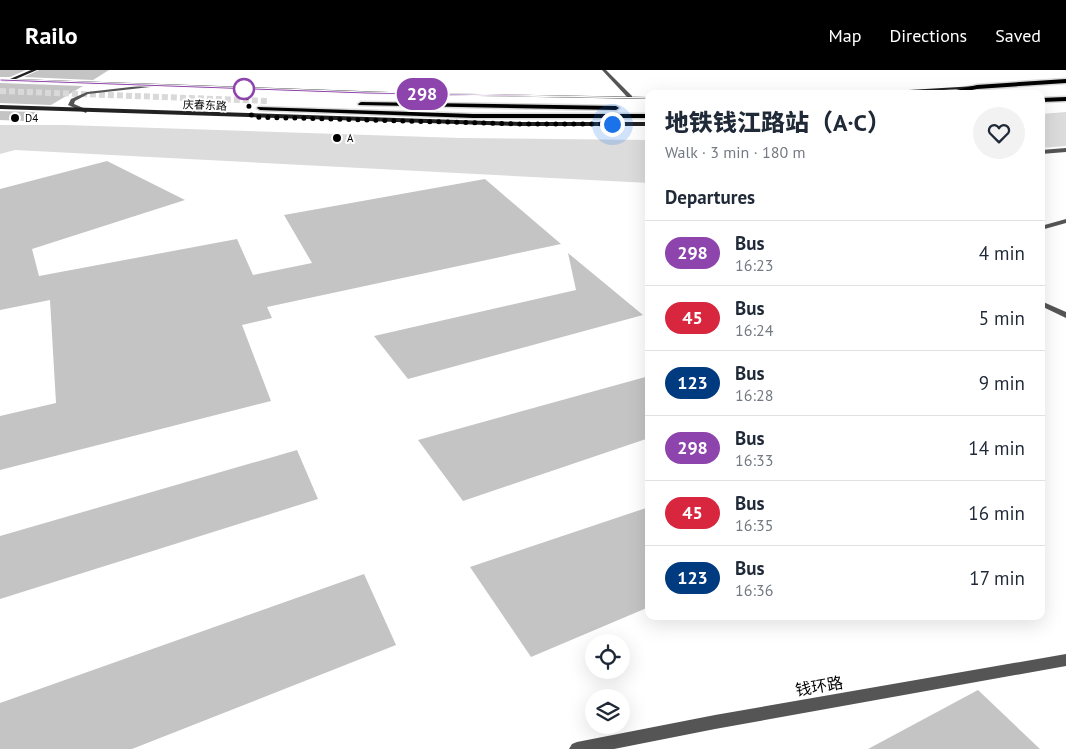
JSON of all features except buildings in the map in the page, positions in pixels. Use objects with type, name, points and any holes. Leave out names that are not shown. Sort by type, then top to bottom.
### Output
[{"type":"main road","points":[[0,84],[35,70]]},
{"type":"main road","name":"庆春东路","points":[[0,80],[428,95],[645,98]]},
{"type":"main road","points":[[920,90],[1066,81]]},
{"type":"main road","points":[[962,90],[977,87]]},
{"type":"main road","points":[[1045,100],[1066,99]]},
{"type":"main road","points":[[269,102],[625,108]]},
{"type":"main road","name":"庆春东路","points":[[0,107],[521,124],[645,124]]},
{"type":"main road","points":[[260,108],[473,116],[645,116]]},
{"type":"street","points":[[604,70],[630,97]]},
{"type":"street","points":[[86,111],[72,105],[73,100],[87,93],[157,85]]},
{"type":"street","points":[[1045,152],[1066,150]]},
{"type":"street","points":[[1045,227],[1066,222]]},
{"type":"street","points":[[1045,305],[1066,316]]},
{"type":"street","name":"钱环路","points":[[577,749],[714,722],[1066,660]]},
{"type":"shaded area","points":[[1066,112],[1066,146],[1045,148],[1045,114]]},
{"type":"shaded area","points":[[0,125],[65,125],[460,138],[645,140],[645,183],[15,150],[0,154]]},
{"type":"tunnel","points":[[0,91],[269,101]]},
{"type":"bus line","name":"298","points":[[0,80],[366,93],[645,98]]},
{"type":"place","name":"D4","points":[[15,118]]},
{"type":"place","name":"A","points":[[337,138]]},
{"type":"route","points":[[244,89],[252,117],[521,124],[612,124]]}]
